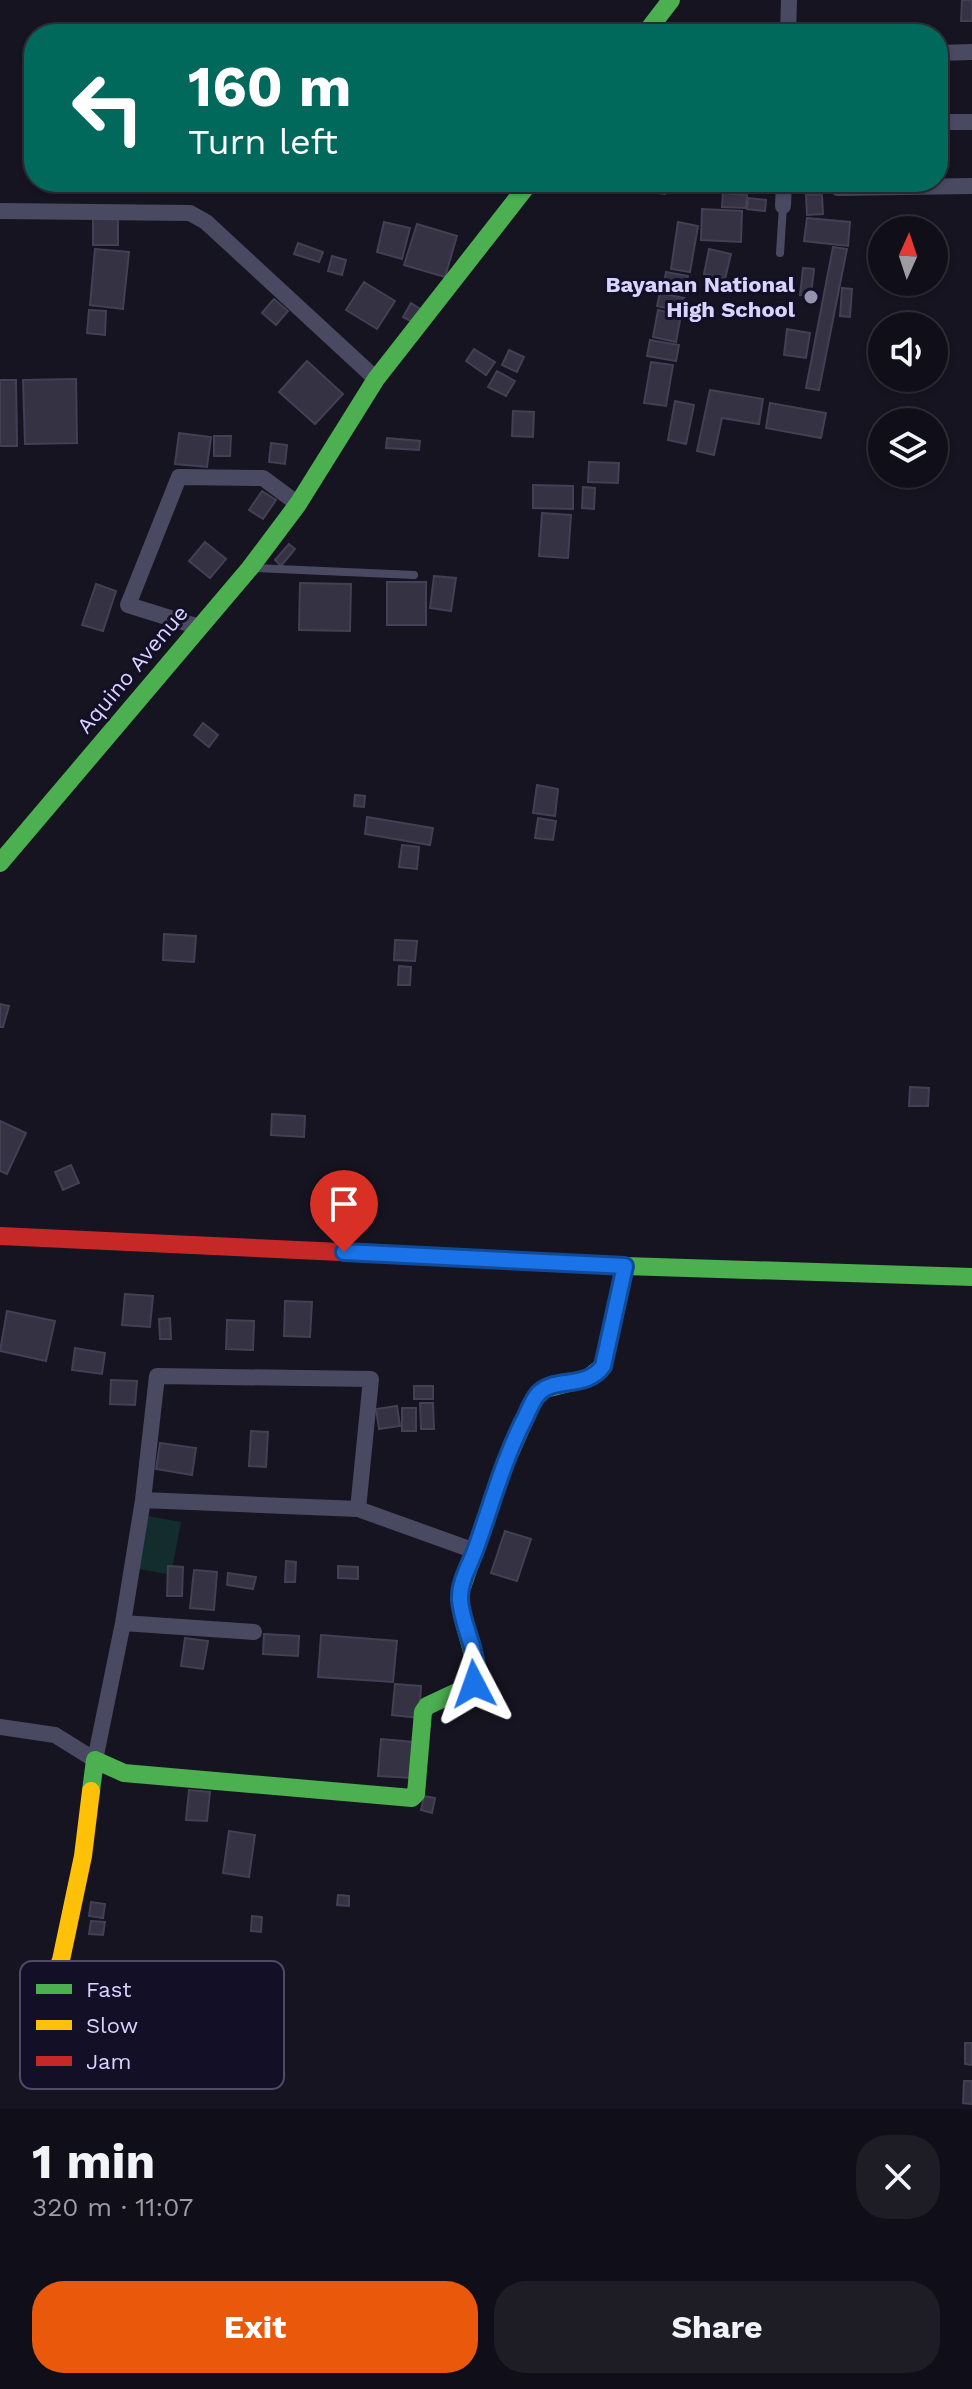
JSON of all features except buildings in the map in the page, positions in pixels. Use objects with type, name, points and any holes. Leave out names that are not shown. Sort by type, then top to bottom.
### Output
[{"type":"street","points":[[653,24],[671,0]]},
{"type":"street","points":[[788,24],[789,0]]},
{"type":"street","points":[[948,53],[972,52]]},
{"type":"street","points":[[948,122],[972,122]]},
{"type":"street","points":[[948,186],[972,186]]},
{"type":"street","name":"Aquino Avenue","points":[[0,863],[250,568],[298,504],[376,379],[522,192]]},
{"type":"street","points":[[783,206],[784,192]]},
{"type":"street","points":[[0,211],[190,213],[206,222],[376,379]]},
{"type":"street","points":[[199,627],[128,605],[179,477],[263,478],[298,504]]},
{"type":"street","points":[[0,1236],[625,1266],[972,1277]]},
{"type":"street","points":[[0,1727],[55,1735],[95,1760],[124,1773],[412,1798],[416,1794],[423,1712],[427,1706],[474,1684],[477,1671],[460,1599],[464,1575],[475,1551],[509,1447],[537,1395],[547,1388],[586,1380],[603,1366],[625,1266]]},
{"type":"street","points":[[61,1961],[83,1856],[95,1760],[123,1623],[143,1500],[157,1376],[371,1379],[358,1509]]},
{"type":"street","points":[[143,1500],[358,1509],[475,1551]]},
{"type":"street","points":[[123,1623],[254,1632]]},
{"type":"lane","points":[[780,253],[783,206]]},
{"type":"lane","points":[[250,568],[414,575]]},
{"type":"green space","points":[[148,1516],[181,1522],[171,1575],[139,1569]]},
{"type":"traffic: fast","points":[[653,24],[671,0]]},
{"type":"traffic: fast","points":[[0,863],[250,568],[298,504],[376,379],[522,192]]},
{"type":"traffic: fast","points":[[384,1254],[625,1266],[972,1277]]},
{"type":"traffic: fast","points":[[91,1791],[95,1760],[124,1773],[412,1798],[416,1794],[423,1712],[427,1706],[474,1684],[474,1661],[462,1616],[460,1593],[505,1464],[534,1399],[545,1389],[588,1378],[603,1366],[625,1266]]},
{"type":"traffic: slow","points":[[61,1961],[83,1856],[91,1791]]},
{"type":"traffic: jam","points":[[0,1236],[384,1254]]},
{"type":"place","name":"Bayanan National High School","points":[[811,297]]},
{"type":"route","points":[[344,1252],[625,1266],[603,1366],[586,1380],[547,1388],[537,1395],[509,1447],[475,1551],[464,1575],[460,1599],[477,1671],[474,1684]]}]
